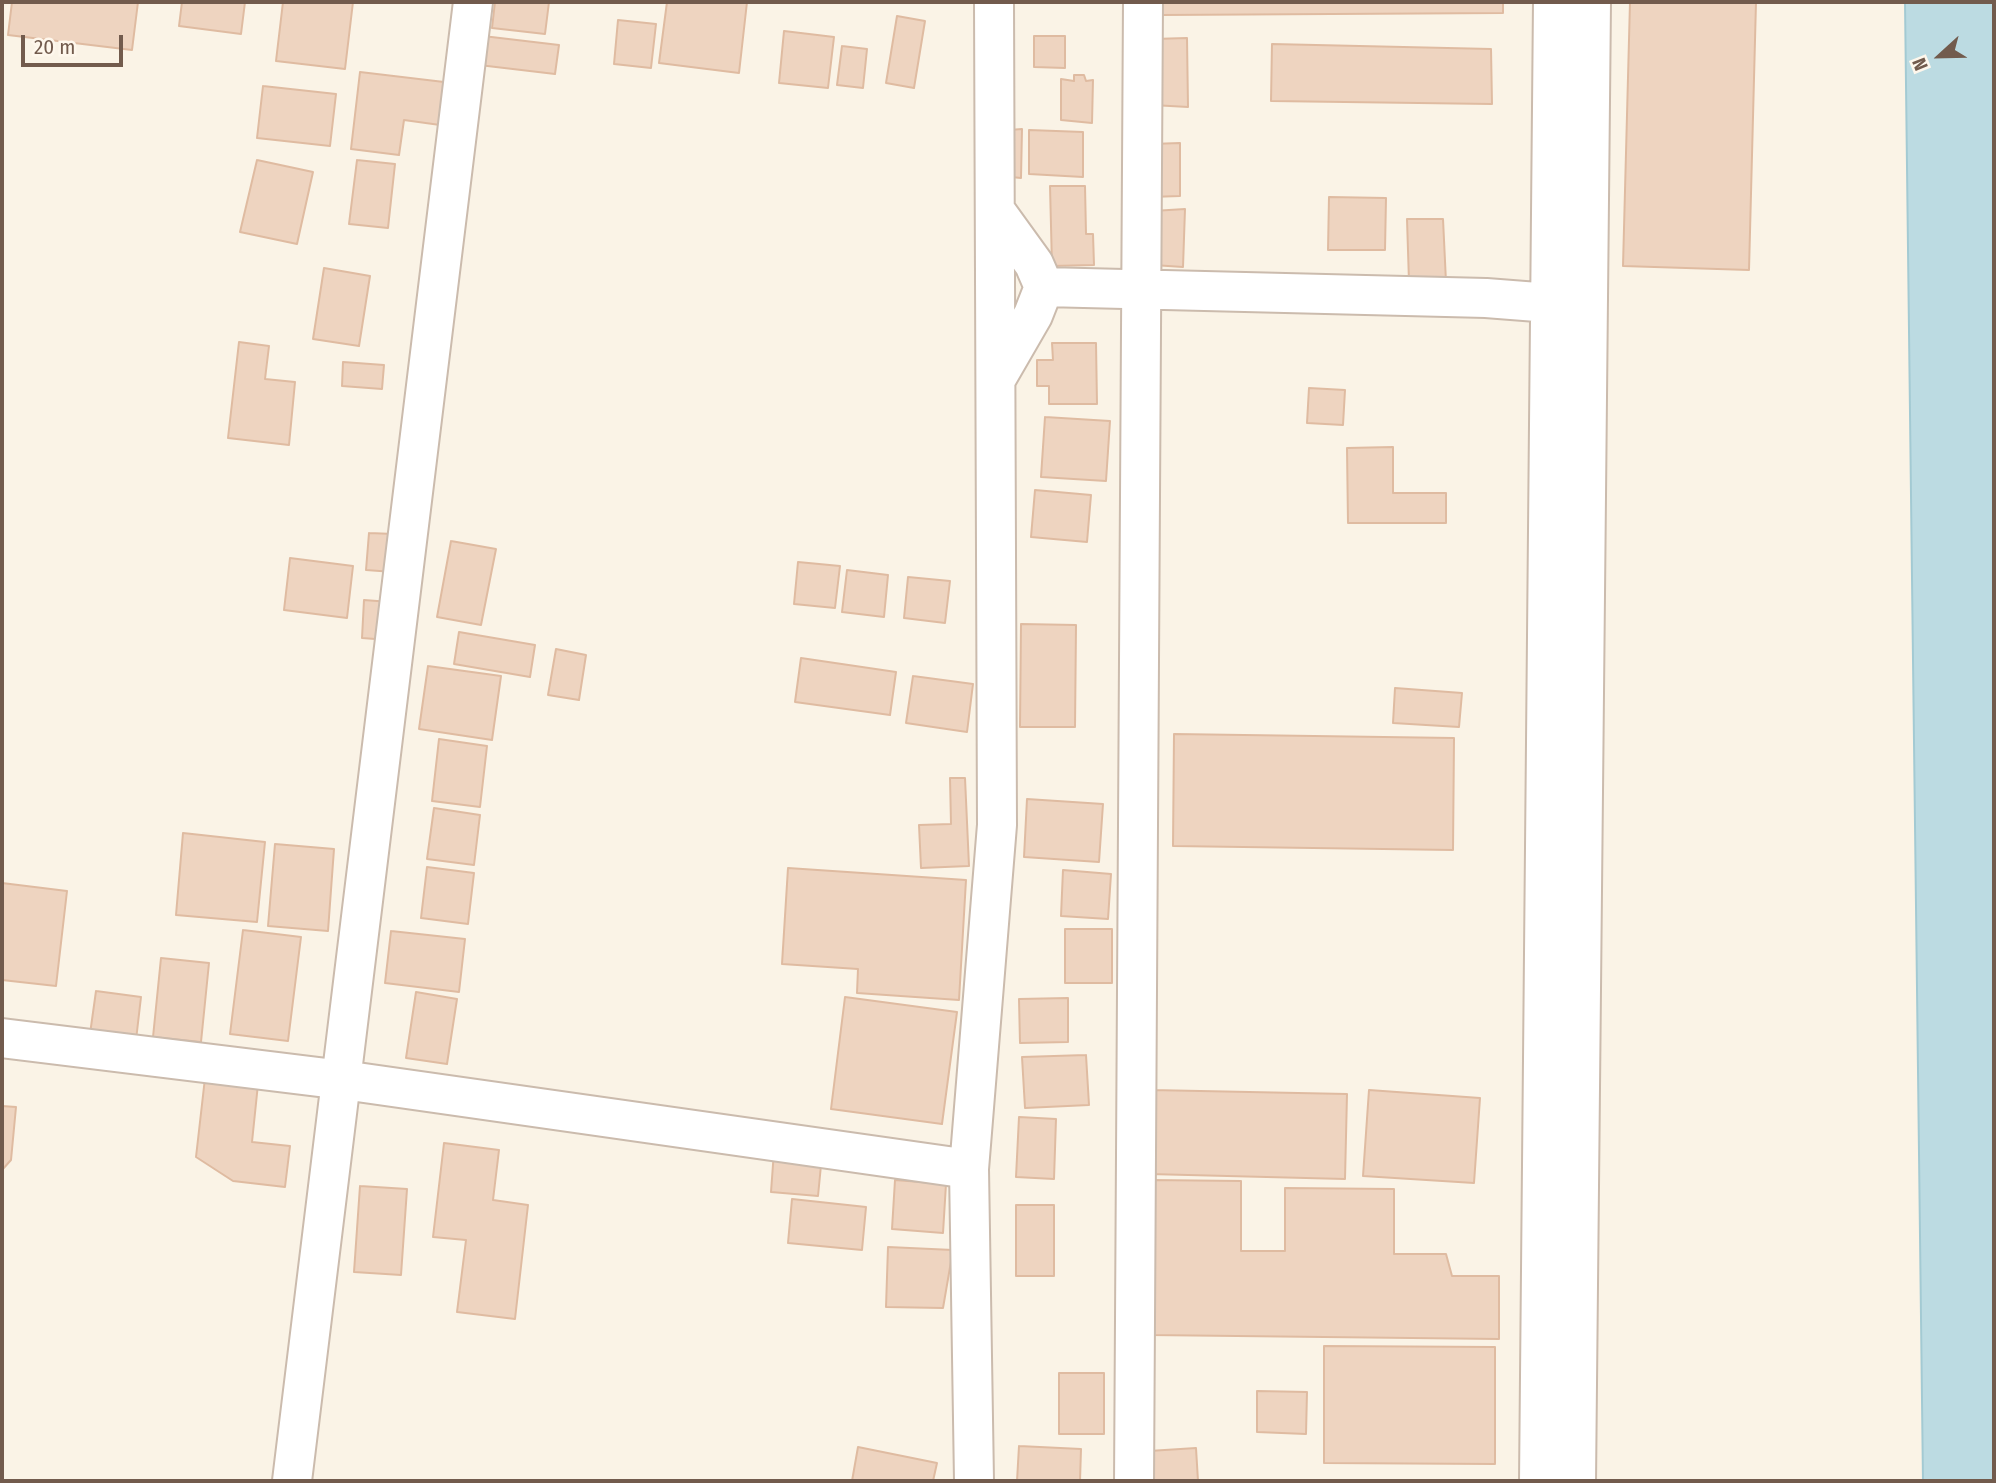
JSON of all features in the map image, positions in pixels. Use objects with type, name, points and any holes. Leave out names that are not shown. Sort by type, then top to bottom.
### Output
[{"type":"street","points":[[292,1481],[473,2]]},
{"type":"street","points":[[974,1481],[968,1169],[997,825],[994,2]]},
{"type":"street","points":[[1134,1481],[1143,2]]},
{"type":"street","points":[[1539,1481],[1553,2]]},
{"type":"street","points":[[1576,1481],[1591,2]]},
{"type":"street","points":[[995,210],[1034,264],[1044,287],[1033,315],[995,380]]},
{"type":"street","points":[[1044,287],[1486,298],[1550,303]]},
{"type":"street","points":[[2,1038],[343,1080],[968,1169]]},
{"type":"water","points":[[1905,2],[1994,2],[1994,1481],[1923,1481]]},
{"type":"building","points":[[12,2],[138,2],[132,50],[8,35]]},
{"type":"building","points":[[182,2],[245,2],[241,34],[179,26]]},
{"type":"building","points":[[283,2],[353,2],[345,69],[276,61]]},
{"type":"building","points":[[495,2],[549,2],[545,34],[492,28]]},
{"type":"building","points":[[667,2],[747,2],[739,73],[659,63]]},
{"type":"building","points":[[1161,2],[1503,2],[1503,13],[1161,15]]},
{"type":"building","points":[[1630,2],[1756,2],[1749,270],[1623,266]]},
{"type":"building","points":[[897,16],[925,21],[914,88],[886,83]]},
{"type":"building","points":[[618,20],[656,24],[651,68],[614,64]]},
{"type":"building","points":[[784,31],[834,37],[828,88],[779,83]]},
{"type":"building","points":[[483,36],[559,45],[555,74],[479,65]]},
{"type":"building","points":[[1034,36],[1065,36],[1065,68],[1034,67]]},
{"type":"building","points":[[1187,38],[1188,107],[1152,105],[1153,39]]},
{"type":"building","points":[[1272,44],[1491,49],[1492,104],[1271,101]]},
{"type":"building","points":[[842,46],[867,49],[863,88],[837,85]]},
{"type":"building","points":[[360,72],[444,82],[440,125],[404,120],[399,155],[351,149]]},
{"type":"building","points":[[1074,75],[1084,75],[1086,81],[1093,80],[1092,123],[1061,120],[1061,79],[1074,81]]},
{"type":"building","points":[[263,86],[336,94],[330,146],[257,138]]},
{"type":"building","points":[[1022,129],[1021,178],[1011,177],[1009,130]]},
{"type":"building","points":[[1029,130],[1083,132],[1083,177],[1029,174]]},
{"type":"building","points":[[1180,143],[1180,196],[1150,197],[1151,144]]},
{"type":"building","points":[[257,160],[313,172],[297,244],[240,232]]},
{"type":"building","points":[[357,160],[395,164],[388,228],[349,224]]},
{"type":"building","points":[[1050,186],[1085,186],[1086,234],[1093,234],[1094,265],[1052,266]]},
{"type":"building","points":[[1329,197],[1386,198],[1385,250],[1328,250]]},
{"type":"building","points":[[1185,209],[1183,267],[1153,265],[1153,211]]},
{"type":"building","points":[[1407,219],[1443,219],[1446,282],[1409,282]]},
{"type":"building","points":[[324,268],[370,276],[359,346],[313,339]]},
{"type":"building","points":[[239,342],[269,346],[265,379],[295,382],[289,445],[228,438]]},
{"type":"building","points":[[1052,343],[1096,343],[1097,404],[1049,404],[1049,386],[1037,386],[1037,360],[1053,360]]},
{"type":"building","points":[[343,362],[384,365],[382,389],[342,386]]},
{"type":"building","points":[[1309,388],[1345,390],[1343,425],[1307,423]]},
{"type":"building","points":[[1045,417],[1110,421],[1106,481],[1041,477]]},
{"type":"building","points":[[1393,447],[1393,493],[1446,493],[1446,523],[1348,523],[1347,448]]},
{"type":"building","points":[[1035,490],[1091,495],[1087,542],[1031,537]]},
{"type":"building","points":[[369,533],[394,534],[393,572],[366,570]]},
{"type":"building","points":[[451,541],[496,549],[481,625],[437,617]]},
{"type":"building","points":[[290,558],[353,566],[347,618],[284,610]]},
{"type":"building","points":[[798,562],[840,566],[835,608],[794,604]]},
{"type":"building","points":[[847,570],[888,575],[884,617],[842,612]]},
{"type":"building","points":[[908,577],[950,581],[945,623],[904,618]]},
{"type":"building","points":[[364,600],[390,602],[388,640],[362,638]]},
{"type":"building","points":[[1021,624],[1076,625],[1075,727],[1020,727]]},
{"type":"building","points":[[459,632],[535,645],[530,677],[454,664]]},
{"type":"building","points":[[556,649],[586,655],[579,700],[548,695]]},
{"type":"building","points":[[801,658],[896,672],[890,715],[795,702]]},
{"type":"building","points":[[428,666],[501,676],[492,740],[419,729]]},
{"type":"building","points":[[913,676],[973,684],[967,732],[906,723]]},
{"type":"building","points":[[1395,688],[1462,693],[1459,727],[1393,723]]},
{"type":"building","points":[[1174,734],[1454,738],[1453,850],[1173,846]]},
{"type":"building","points":[[439,739],[487,746],[480,807],[432,801]]},
{"type":"building","points":[[950,778],[965,778],[969,866],[921,868],[919,825],[951,824]]},
{"type":"building","points":[[1027,799],[1103,804],[1099,862],[1024,857]]},
{"type":"building","points":[[434,808],[480,815],[474,865],[427,859]]},
{"type":"building","points":[[183,833],[265,842],[257,922],[176,915]]},
{"type":"building","points":[[275,844],[334,849],[328,931],[268,926]]},
{"type":"building","points":[[427,867],[474,873],[468,924],[421,918]]},
{"type":"building","points":[[788,868],[966,880],[959,1000],[857,993],[858,969],[782,964]]},
{"type":"building","points":[[1063,870],[1111,874],[1108,919],[1061,916]]},
{"type":"building","points":[[2,883],[67,891],[56,986],[2,980]]},
{"type":"building","points":[[1065,929],[1112,929],[1112,983],[1065,983]]},
{"type":"building","points":[[243,930],[301,937],[288,1041],[230,1034]]},
{"type":"building","points":[[391,931],[465,939],[459,992],[385,983]]},
{"type":"building","points":[[161,958],[209,963],[201,1042],[153,1037]]},
{"type":"building","points":[[96,991],[141,997],[136,1040],[90,1034]]},
{"type":"building","points":[[416,992],[457,999],[447,1064],[406,1058]]},
{"type":"building","points":[[845,997],[957,1012],[942,1124],[831,1109]]},
{"type":"building","points":[[1068,998],[1068,1042],[1020,1043],[1019,999]]},
{"type":"building","points":[[1086,1055],[1089,1105],[1025,1108],[1022,1057]]},
{"type":"building","points":[[205,1078],[258,1084],[252,1142],[290,1146],[285,1187],[233,1181],[196,1157]]},
{"type":"building","points":[[1151,1090],[1347,1094],[1345,1179],[1149,1174]]},
{"type":"building","points":[[1369,1090],[1480,1098],[1474,1183],[1363,1176]]},
{"type":"building","points":[[2,1106],[16,1107],[11,1160],[2,1170]]},
{"type":"building","points":[[1019,1117],[1056,1119],[1054,1179],[1016,1177]]},
{"type":"building","points":[[444,1143],[499,1150],[493,1200],[528,1205],[515,1319],[457,1312],[466,1240],[433,1237]]},
{"type":"building","points":[[774,1151],[822,1155],[818,1196],[771,1192]]},
{"type":"building","points":[[895,1180],[946,1184],[943,1233],[892,1229]]},
{"type":"building","points":[[1150,1180],[1241,1181],[1241,1251],[1285,1251],[1285,1188],[1394,1189],[1394,1254],[1446,1254],[1452,1276],[1499,1276],[1499,1339],[1149,1335]]},
{"type":"building","points":[[360,1186],[407,1189],[401,1275],[354,1272]]},
{"type":"building","points":[[792,1199],[866,1207],[862,1250],[788,1243]]},
{"type":"building","points":[[1016,1205],[1054,1205],[1054,1276],[1016,1276]]},
{"type":"building","points":[[888,1247],[953,1250],[943,1308],[886,1307]]},
{"type":"building","points":[[1324,1346],[1495,1347],[1495,1464],[1324,1463]]},
{"type":"building","points":[[1059,1373],[1104,1373],[1104,1434],[1059,1434]]},
{"type":"building","points":[[1257,1391],[1307,1392],[1306,1434],[1257,1432]]},
{"type":"building","points":[[1019,1446],[1081,1449],[1080,1481],[1017,1481]]},
{"type":"building","points":[[858,1447],[937,1463],[933,1481],[852,1481]]},
{"type":"building","points":[[1196,1448],[1198,1481],[1151,1481],[1149,1451]]}]
